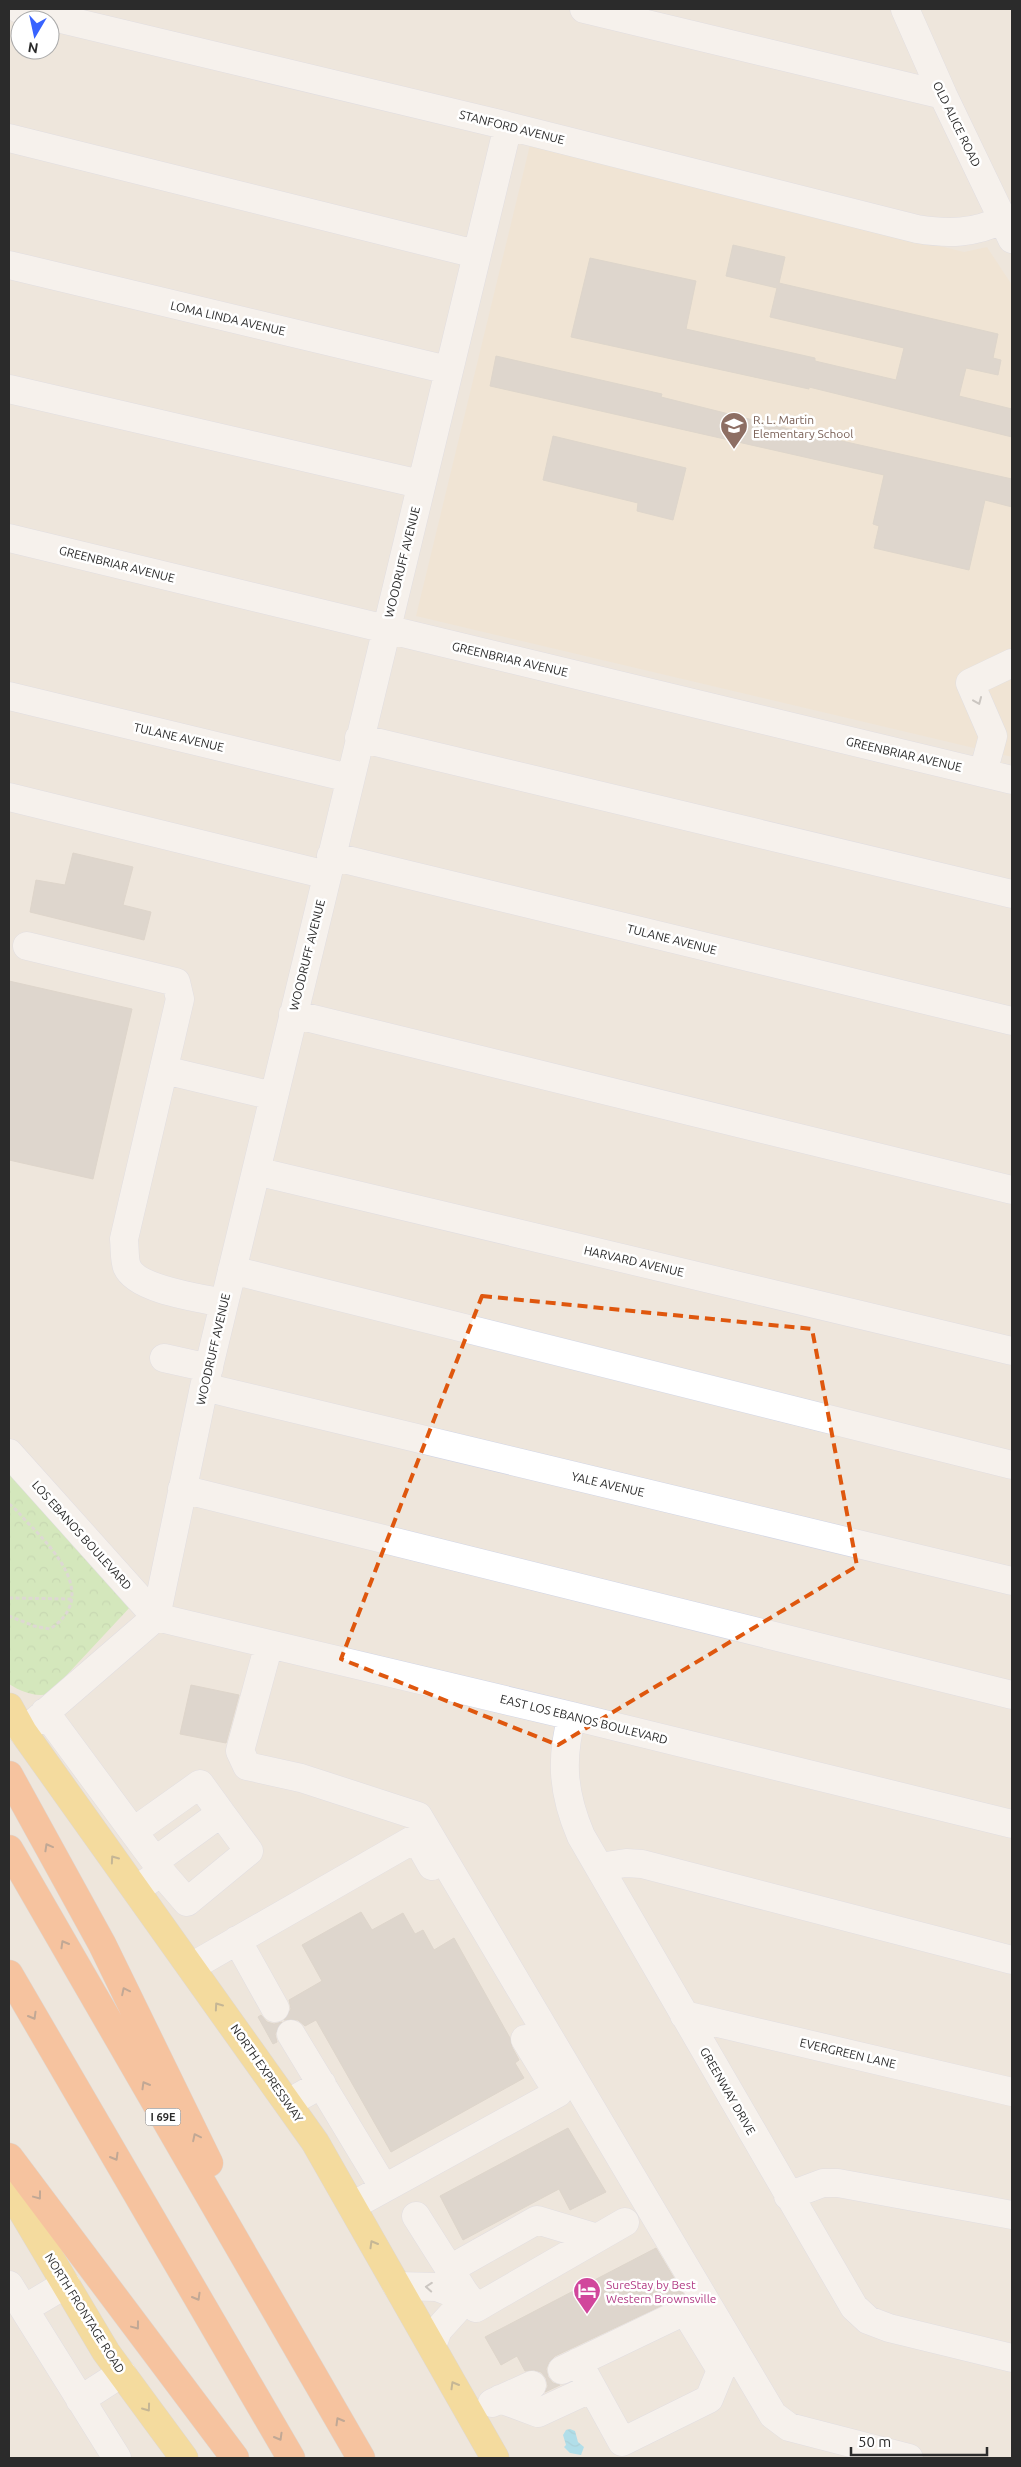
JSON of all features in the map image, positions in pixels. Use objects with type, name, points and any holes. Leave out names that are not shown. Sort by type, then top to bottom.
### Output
[{"type":"highway","points":[[9,1776],[102,1944],[318,2384]]},
{"type":"highway","name":"I 69E","points":[[9,1849],[361,2458]]},
{"type":"highway","points":[[9,1974],[291,2458]]},
{"type":"highway","points":[[9,2157],[235,2458]]},
{"type":"main road","name":"NORTH EXPRESSWAY","points":[[9,1707],[23,1732],[315,2142],[495,2458]]},
{"type":"main road","name":"NORTH FRONTAGE ROAD","points":[[9,2189],[106,2352],[184,2458]]},
{"type":"street","name":"STANFORD AVENUE","points":[[19,9],[508,126],[917,229],[956,233],[990,226],[1007,218]]},
{"type":"street","points":[[584,9],[943,95]]},
{"type":"street","name":"OLD ALICE ROAD","points":[[905,9],[943,95],[1007,218]]},
{"type":"street","name":"WOODRUFF AVENUE","points":[[156,1617],[206,1378],[349,778],[508,126]]},
{"type":"street","points":[[9,138],[476,254]]},
{"type":"street","name":"LOMA LINDA AVENUE","points":[[9,265],[448,370]]},
{"type":"street","points":[[9,389],[420,484]]},
{"type":"street","name":"GREENBRIAR AVENUE","points":[[9,538],[1012,780]]},
{"type":"street","points":[[983,773],[993,736],[970,683],[1012,663]]},
{"type":"street","name":"TULANE AVENUE","points":[[9,696],[349,778]]},
{"type":"street","points":[[359,738],[1012,894]]},
{"type":"street","name":"TULANE AVENUE","points":[[9,797],[329,865],[1012,1021]]},
{"type":"street","points":[[27,946],[176,982],[180,998],[124,1239],[126,1265],[132,1275],[165,1290],[224,1303]]},
{"type":"street","points":[[293,1014],[1012,1190]]},
{"type":"street","points":[[164,1070],[274,1096]]},
{"type":"street","name":"HARVARD AVENUE","points":[[256,1171],[1012,1351]]},
{"type":"street","points":[[232,1270],[1012,1466]]},
{"type":"street","name":"YALE AVENUE","points":[[164,1358],[206,1378],[1012,1581]]},
{"type":"street","name":"LOS EBANOS BOULEVARD","points":[[9,1452],[156,1617]]},
{"type":"street","points":[[182,1489],[1012,1695]]},
{"type":"street","points":[[23,1732],[156,1617]]},
{"type":"street","name":"EAST LOS EBANOS BOULEVARD","points":[[156,1617],[572,1716],[1012,1824]]},
{"type":"street","points":[[270,1644],[240,1751],[247,1766],[302,1778],[418,1816],[773,2415],[790,2427],[909,2458]]},
{"type":"street","points":[[46,1712],[134,1831],[158,1867],[187,1902],[249,1851],[200,1784],[134,1831]]},
{"type":"street","name":"GREENWAY DRIVE","points":[[572,1716],[564,1758],[566,1794],[581,1836],[854,2307],[868,2320],[888,2328],[1012,2358]]},
{"type":"street","points":[[136,1890],[158,1867],[221,1813]]},
{"type":"street","points":[[191,1967],[416,1838],[513,2006]]},
{"type":"street","points":[[599,1868],[626,1863],[642,1864],[1012,1960]]},
{"type":"street","points":[[237,1940],[275,2008]]},
{"type":"street","name":"EVERGREEN LANE","points":[[684,2015],[1012,2092]]},
{"type":"street","points":[[291,2034],[384,2188]]},
{"type":"street","points":[[352,2206],[558,2093],[525,2038]]},
{"type":"street","points":[[288,2103],[322,2084]]},
{"type":"street","points":[[788,2196],[823,2183],[838,2183],[1012,2215]]},
{"type":"street","points":[[416,2216],[450,2269],[462,2294],[476,2308],[624,2222]]},
{"type":"street","points":[[450,2269],[537,2220],[596,2238]]},
{"type":"street","points":[[24,2309],[66,2284]]},
{"type":"street","points":[[9,2285],[117,2458]]},
{"type":"street","points":[[397,2286],[436,2287],[462,2294]]},
{"type":"street","points":[[432,2346],[438,2330],[457,2309],[462,2294]]},
{"type":"street","points":[[685,2311],[721,2370],[710,2399],[622,2442],[592,2388],[570,2366],[685,2311]]},
{"type":"street","points":[[80,2400],[122,2373]]},
{"type":"street","points":[[470,2414],[532,2385]]},
{"type":"street","points":[[500,2399],[538,2413],[592,2388]]},
{"type":"path","points":[[9,1504],[43,1538],[65,1567],[73,1589],[72,1599],[65,1615],[60,1623],[50,1629],[34,1626],[9,1616]]},
{"type":"path","points":[[9,1598],[72,1599]]},
{"type":"highlighted area","points":[[482,1296],[812,1329],[857,1566],[558,1745],[341,1659]]},
{"type":"shaded area","name":"R. L. Martin Elementary School","points":[[530,145],[964,252],[987,247],[1012,285],[1012,757],[416,616]]},
{"type":"green space","points":[[9,1474],[110,1578],[132,1605],[49,1694],[38,1695],[28,1693],[9,1684]]},
{"type":"water","points":[[566,2430],[575,2431],[578,2442],[584,2447],[581,2455],[570,2453],[564,2447],[566,2445],[563,2435]]},
{"type":"building","points":[[733,245],[785,257],[779,283],[998,334],[993,358],[1001,360],[998,375],[966,368],[959,396],[1012,409],[1012,437],[809,387],[809,389],[571,337],[590,258],[696,281],[686,329],[815,358],[815,361],[896,380],[904,348],[770,317],[777,288],[726,276]]},
{"type":"building","points":[[496,356],[662,394],[661,397],[797,431],[1012,479],[1012,507],[985,500],[969,570],[874,548],[879,526],[873,524],[884,475],[490,386]]},
{"type":"building","points":[[553,436],[686,468],[673,520],[637,511],[638,503],[543,480]]},
{"type":"building","points":[[73,853],[133,867],[123,905],[151,912],[144,940],[30,912],[36,880],[65,885]]},
{"type":"building","points":[[9,981],[132,1009],[93,1179],[9,1160]]},
{"type":"building","points":[[191,1685],[239,1695],[226,1743],[180,1734]]},
{"type":"building","points":[[361,1912],[372,1930],[403,1913],[415,1934],[423,1930],[434,1950],[454,1938],[510,2038],[512,2047],[519,2060],[515,2063],[524,2078],[391,2152],[316,2020],[305,2026],[298,2020],[284,2020],[291,2009],[289,2000],[322,1981],[302,1945]]},
{"type":"building","points":[[261,2015],[267,2022],[274,2024],[282,2022],[275,2034],[277,2042],[273,2044],[258,2017]]},
{"type":"building","points":[[568,2128],[606,2192],[570,2210],[559,2189],[463,2240],[440,2196]]},
{"type":"building","name":"SureStay by Best Western Brownsville","points":[[656,2248],[684,2295],[555,2356],[549,2362],[546,2369],[548,2377],[553,2383],[560,2385],[545,2392],[548,2386],[546,2378],[541,2372],[534,2370],[525,2371],[517,2356],[501,2365],[485,2337]]},
{"type":"place","name":"R. L. Martin Elementary School","points":[[734,450]]},
{"type":"place","name":"SureStay by Best Western Brownsville","points":[[587,2315]]}]
